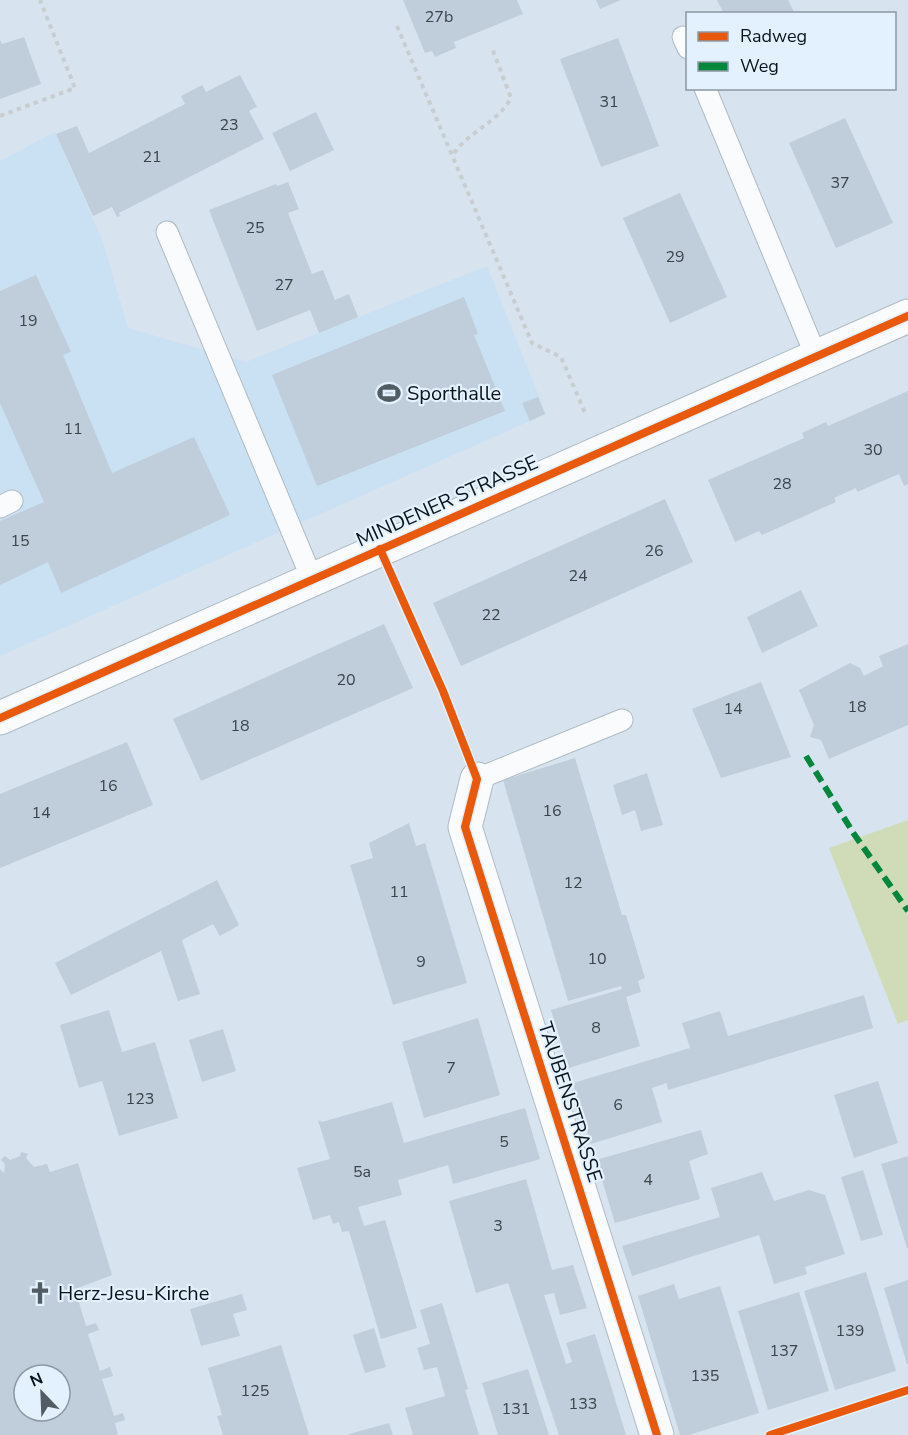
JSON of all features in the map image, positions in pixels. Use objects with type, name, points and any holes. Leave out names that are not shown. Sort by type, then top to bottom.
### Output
[{"type":"street","name":"MINDENER STRASSE","points":[[0,718],[908,316]]},
{"type":"street","name":"TAUBENSTRASSE","points":[[477,779],[465,827],[657,1435]]},
{"type":"lane","points":[[706,90],[816,356]]},
{"type":"lane","points":[[167,232],[312,579]]},
{"type":"lane","name":"TAUBENSTRASSE","points":[[477,779],[622,720]]},
{"type":"path","points":[[0,116],[75,88],[40,0]]},
{"type":"path","points":[[398,26],[532,344],[561,357],[587,416]]},
{"type":"path","points":[[453,153],[464,139],[488,125],[504,111],[511,98],[492,48]]},
{"type":"shaded area","points":[[55,132],[103,242],[128,328],[246,362],[487,266],[546,414],[0,656],[0,161]]},
{"type":"green space","points":[[908,820],[908,1020],[898,1024],[829,848]]},
{"type":"building","points":[[403,0],[517,0],[523,14],[454,42],[456,48],[435,57],[432,51],[425,53]]},
{"type":"building","points":[[596,0],[621,0],[600,9]]},
{"type":"building","points":[[717,0],[788,0],[794,12],[723,12]]},
{"type":"building","points":[[24,37],[41,84],[0,99],[0,40],[2,44]]},
{"type":"building","points":[[618,38],[659,146],[601,167],[560,59]]},
{"type":"building","points":[[240,75],[257,107],[249,111],[264,139],[119,213],[120,216],[117,217],[112,207],[93,216],[56,134],[77,126],[89,153],[185,104],[181,96],[202,85],[206,92]]},
{"type":"building","points":[[316,112],[334,150],[290,171],[272,133]]},
{"type":"building","points":[[845,118],[893,223],[836,248],[789,143]]},
{"type":"building","points":[[288,182],[299,209],[288,213],[312,274],[323,270],[335,300],[349,294],[358,317],[319,333],[310,310],[257,331],[209,210],[276,184],[277,186]]},
{"type":"building","points":[[680,193],[727,297],[670,323],[623,218]]},
{"type":"building","points":[[36,275],[71,352],[63,355],[112,473],[194,437],[230,515],[61,593],[48,562],[0,585],[0,521],[44,502],[0,403],[0,291]]},
{"type":"building","name":"Sporthalle","points":[[464,297],[478,334],[474,335],[505,411],[317,486],[272,375]]},
{"type":"building","points":[[908,391],[908,484],[904,486],[899,474],[857,492],[856,488],[834,498],[836,502],[762,535],[759,531],[735,542],[708,480],[804,438],[802,433],[826,422],[828,426]]},
{"type":"building","points":[[538,397],[545,414],[530,421],[522,403]]},
{"type":"building","points":[[665,499],[693,562],[461,666],[433,603]]},
{"type":"building","points":[[801,590],[818,626],[762,653],[747,617]]},
{"type":"building","points":[[384,624],[413,688],[201,781],[173,719]]},
{"type":"building","points":[[908,644],[908,725],[829,759],[821,740],[810,737],[814,725],[799,690],[850,663],[860,668],[864,676],[883,666],[879,656]]},
{"type":"building","points":[[761,682],[791,757],[721,778],[692,709]]},
{"type":"building","points":[[127,742],[153,805],[0,868],[0,794]]},
{"type":"building","points":[[575,758],[622,915],[626,915],[645,978],[638,981],[641,992],[626,997],[640,1046],[569,1068],[551,1010],[622,989],[621,986],[568,1001],[503,780]]},
{"type":"building","points":[[647,773],[663,825],[641,831],[635,810],[622,815],[613,785]]},
{"type":"building","points":[[409,823],[416,846],[425,843],[467,983],[393,1005],[350,865],[373,858],[369,843]]},
{"type":"building","points":[[217,880],[239,925],[220,936],[213,924],[182,940],[200,994],[178,1001],[161,951],[71,995],[55,963]]},
{"type":"building","points":[[864,995],[873,1028],[668,1090],[667,1083],[652,1088],[662,1122],[591,1144],[573,1083],[690,1048],[682,1023],[720,1011],[728,1036]]},
{"type":"building","points":[[109,1010],[122,1052],[155,1042],[178,1118],[119,1136],[102,1081],[79,1088],[60,1025]]},
{"type":"building","points":[[478,1018],[500,1095],[424,1118],[402,1042]]},
{"type":"building","points":[[223,1029],[236,1071],[202,1082],[189,1040]]},
{"type":"building","points":[[878,1081],[898,1143],[854,1158],[834,1095]]},
{"type":"building","points":[[392,1102],[404,1143],[525,1108],[540,1159],[453,1184],[448,1165],[398,1180],[402,1195],[358,1207],[364,1226],[385,1220],[417,1328],[381,1339],[349,1231],[342,1232],[339,1222],[333,1224],[330,1215],[313,1220],[297,1168],[330,1159],[318,1120],[322,1122]]},
{"type":"building","points":[[701,1130],[708,1154],[689,1161],[700,1199],[615,1223],[596,1160]]},
{"type":"building","name":"Herz-Jesu-Kirche","points":[[21,1152],[28,1154],[26,1158],[34,1167],[47,1164],[50,1172],[78,1163],[112,1275],[78,1288],[81,1298],[78,1299],[86,1326],[96,1323],[99,1330],[88,1334],[100,1371],[110,1367],[113,1376],[102,1379],[114,1416],[123,1413],[125,1420],[115,1423],[118,1435],[0,1435],[0,1169],[4,1173],[5,1164],[1,1160],[5,1156],[10,1160],[20,1156]]},
{"type":"building","points":[[908,1156],[908,1248],[907,1248],[881,1164]]},
{"type":"building","points":[[863,1170],[883,1235],[861,1241],[841,1177]]},
{"type":"building","points":[[762,1172],[774,1201],[809,1190],[825,1195],[845,1254],[805,1267],[807,1274],[774,1284],[759,1235],[632,1276],[622,1246],[720,1217],[711,1188]]},
{"type":"building","points":[[526,1179],[552,1270],[573,1265],[587,1308],[560,1315],[554,1293],[544,1295],[566,1364],[572,1362],[566,1343],[595,1334],[626,1435],[559,1435],[508,1283],[476,1293],[449,1201]]},
{"type":"building","points":[[866,1272],[896,1371],[835,1390],[804,1291]]},
{"type":"building","points":[[908,1280],[908,1364],[907,1364],[884,1288]]},
{"type":"building","points":[[674,1284],[679,1299],[720,1286],[759,1413],[689,1435],[680,1435],[638,1296]]},
{"type":"building","points":[[799,1292],[829,1391],[768,1410],[738,1311]]},
{"type":"building","points":[[242,1294],[247,1310],[233,1314],[240,1336],[201,1346],[190,1309]]},
{"type":"building","points":[[442,1303],[468,1389],[465,1390],[479,1435],[413,1435],[405,1408],[445,1396],[437,1367],[424,1370],[417,1348],[430,1344],[420,1310]]},
{"type":"building","points":[[374,1328],[386,1367],[365,1373],[353,1335]]},
{"type":"building","points":[[281,1345],[309,1435],[223,1435],[217,1416],[222,1415],[208,1368]]},
{"type":"building","points":[[528,1369],[549,1435],[498,1435],[482,1383]]},
{"type":"building","points":[[389,1423],[393,1435],[349,1435],[349,1434]]},
{"type":"marked path","points":[[806,756],[854,834],[908,911]]},
{"type":"cycle path","points":[[0,718],[908,316]]},
{"type":"cycle path","points":[[380,549],[443,691],[477,779],[465,827],[657,1435]]},
{"type":"cycle path","points":[[770,1435],[908,1390]]},
{"type":"place","name":"Sporthalle","points":[[389,393]]},
{"type":"place","name":"Herz-Jesu-Kirche","points":[[40,1293]]}]
